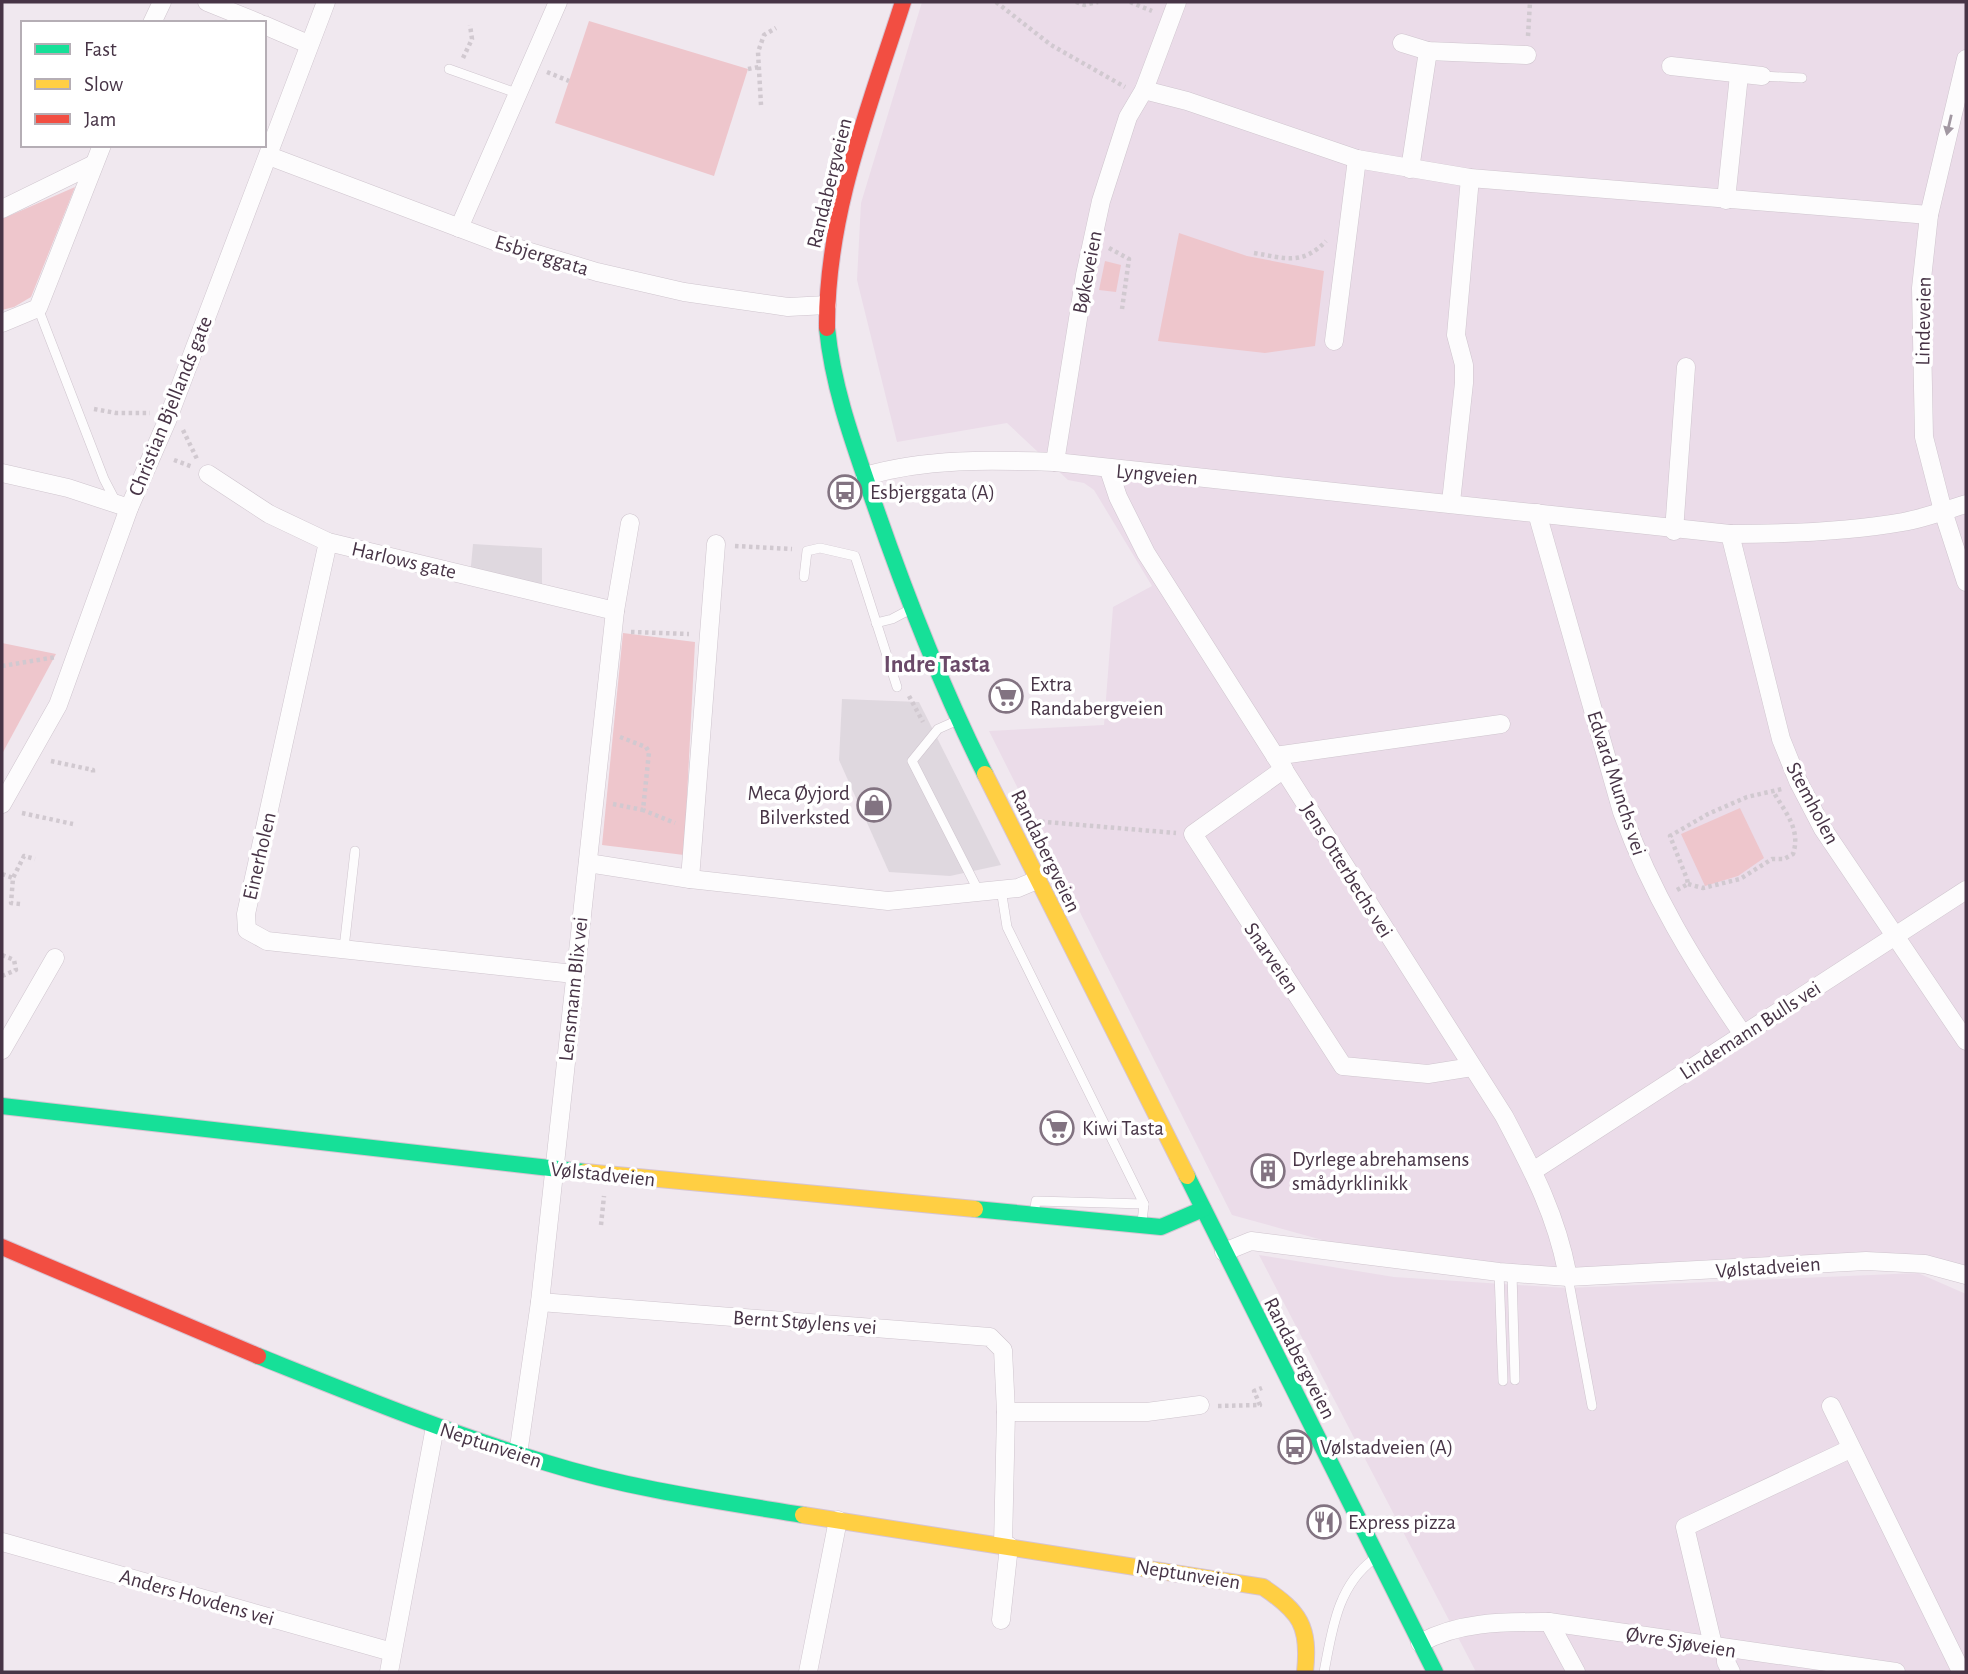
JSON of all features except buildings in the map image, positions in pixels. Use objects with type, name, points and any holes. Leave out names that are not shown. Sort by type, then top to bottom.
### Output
[{"type":"street","points":[[153,21],[162,2]]},
{"type":"street","points":[[207,2],[254,21]]},
{"type":"street","name":"Christian Bjellands gate","points":[[2,804],[58,705],[123,506],[167,421],[326,2]]},
{"type":"street","points":[[460,228],[558,2]]},
{"type":"street","name":"Randabergveien","points":[[903,2],[838,216],[827,305],[835,376],[865,476],[911,609],[958,720],[1435,1672]]},
{"type":"street","name":"Bøkeveien","points":[[1055,462],[1092,241],[1111,166],[1128,117],[1144,90],[1177,2]]},
{"type":"street","points":[[266,26],[309,44]]},
{"type":"street","points":[[1402,43],[1428,51],[1527,55]]},
{"type":"street","points":[[1410,169],[1428,51]]},
{"type":"street","name":"Lindeveien","points":[[1966,59],[1929,215],[1921,288],[1924,437],[1943,511],[1966,582]]},
{"type":"street","points":[[1671,66],[1762,76]]},
{"type":"street","points":[[1726,200],[1739,75]]},
{"type":"street","points":[[1144,90],[1187,101],[1357,159],[1410,169],[1470,178],[1929,215]]},
{"type":"street","points":[[2,323],[38,308],[101,147]]},
{"type":"street","name":"Esbjerggata","points":[[269,156],[460,228],[597,272],[684,292],[788,307],[827,305]]},
{"type":"street","points":[[1335,341],[1357,159]]},
{"type":"street","points":[[2,209],[94,164]]},
{"type":"street","points":[[1451,502],[1464,383],[1464,365],[1455,335],[1470,178]]},
{"type":"street","points":[[1674,531],[1686,367]]},
{"type":"street","name":"Lyngveien","points":[[865,476],[897,467],[938,462],[1055,462],[1109,470],[1451,502],[1674,531],[1730,534],[1816,533],[1906,522],[1966,504]]},
{"type":"street","name":"Jens Otterbechs vei","points":[[1109,470],[1122,506],[1146,553],[1504,1116],[1533,1171],[1560,1235],[1568,1277]]},
{"type":"street","points":[[2,474],[123,506]]},
{"type":"street","name":"Harlows gate","points":[[208,474],[269,514],[328,542],[615,611]]},
{"type":"street","name":"Edvard Munchs vei","points":[[1537,513],[1622,812],[1658,898],[1681,940],[1742,1033]]},
{"type":"street","name":"Lensmann Blix vei","points":[[518,1454],[540,1303],[615,611],[631,523]]},
{"type":"street","name":"Stemholen","points":[[1730,534],[1781,739],[1798,781],[1824,829],[1966,1041]]},
{"type":"street","name":"Einerholen","points":[[328,542],[246,914],[247,930],[267,941],[574,974]]},
{"type":"street","points":[[690,879],[716,544]]},
{"type":"street","points":[[1193,834],[1280,762],[1501,724]]},
{"type":"street","name":"Snarveien","points":[[1193,834],[1343,1066],[1427,1074],[1472,1067]]},
{"type":"street","points":[[588,863],[690,879],[888,901],[1018,887],[1037,880]]},
{"type":"street","name":"Lindemann Bulls vei","points":[[1533,1171],[1966,890]]},
{"type":"street","points":[[2,1050],[55,958]]},
{"type":"street","name":"Vølstadveien","points":[[2,1106],[554,1169],[1161,1227],[1203,1209]]},
{"type":"street","name":"Vølstadveien","points":[[1224,1252],[1251,1241],[1506,1273],[1568,1277],[1877,1261],[1925,1264],[1966,1275]]},
{"type":"street","name":"Neptunveien","points":[[2,1247],[66,1272],[208,1336],[435,1427],[518,1454],[673,1493],[1263,1587],[1280,1598],[1305,1626],[1309,1644],[1305,1672]]},
{"type":"street","name":"Bernt Støylens vei","points":[[540,1303],[983,1335],[996,1341],[1003,1350],[1006,1545]]},
{"type":"street","points":[[1006,1412],[1147,1412],[1200,1405]]},
{"type":"street","points":[[1831,1406],[1907,1556],[1959,1667],[1966,1672]]},
{"type":"street","points":[[389,1672],[435,1427]]},
{"type":"street","points":[[1731,1672],[1720,1647],[1685,1527],[1850,1448]]},
{"type":"street","points":[[808,1672],[838,1520]]},
{"type":"street","name":"Anders Hovdens vei","points":[[2,1542],[392,1652]]},
{"type":"street","points":[[1001,1620],[1006,1545]]},
{"type":"street","name":"Øvre Sjøveien","points":[[1420,1643],[1443,1631],[1497,1622],[1549,1622],[1896,1672]]},
{"type":"street","points":[[1549,1622],[1576,1672]]},
{"type":"lane","points":[[453,71],[519,94]]},
{"type":"lane","points":[[1762,76],[1802,78]]},
{"type":"lane","points":[[38,308],[76,405],[123,506]]},
{"type":"lane","points":[[804,578],[807,551],[820,548],[855,556],[897,687]]},
{"type":"lane","points":[[876,623],[892,619],[911,609]]},
{"type":"lane","points":[[958,720],[938,729],[912,761],[979,892]]},
{"type":"lane","points":[[344,948],[355,851]]},
{"type":"lane","points":[[1001,889],[1007,927],[1144,1204],[1142,1225]]},
{"type":"lane","points":[[1034,1215],[1036,1201],[1144,1204]]},
{"type":"lane","points":[[1506,1273],[1515,1380]]},
{"type":"lane","points":[[1503,1381],[1506,1273]]},
{"type":"lane","points":[[1568,1277],[1592,1406]]},
{"type":"lane","points":[[1324,1672],[1335,1612],[1359,1570],[1377,1557]]},
{"type":"path","points":[[996,2],[1051,45],[1124,87],[1144,90]]},
{"type":"path","points":[[1076,2],[1084,5],[1098,2]]},
{"type":"path","points":[[1527,55],[1530,2]]},
{"type":"path","points":[[453,71],[472,39],[470,25]]},
{"type":"path","points":[[761,105],[758,52],[764,35],[776,28]]},
{"type":"path","points":[[748,69],[759,67]]},
{"type":"path","points":[[1254,253],[1298,260],[1315,253],[1350,214]]},
{"type":"path","points":[[1092,241],[1129,259],[1122,309]]},
{"type":"path","points":[[76,405],[116,414],[146,411],[167,421],[185,431],[202,470],[208,474]]},
{"type":"path","points":[[716,544],[807,551]]},
{"type":"path","points":[[613,630],[683,636],[710,630]]},
{"type":"path","points":[[2,666],[75,654]]},
{"type":"path","points":[[897,687],[913,700],[930,739]]},
{"type":"path","points":[[601,734],[623,738],[646,747],[648,778],[643,810]]},
{"type":"path","points":[[51,761],[93,770],[93,773]]},
{"type":"path","points":[[1688,884],[1686,871],[1670,836],[1738,802],[1774,793],[1798,781]]},
{"type":"path","points":[[1658,898],[1688,884],[1703,888],[1740,879],[1772,859],[1784,859],[1793,854],[1797,843],[1794,826],[1774,793]]},
{"type":"path","points":[[595,802],[643,810],[687,827],[694,833]]},
{"type":"path","points":[[22,813],[73,824]]},
{"type":"path","points":[[1030,821],[1193,834]]},
{"type":"path","points":[[20,904],[11,903],[13,878],[24,856],[35,859]]},
{"type":"path","points":[[2,874],[13,878]]},
{"type":"path","points":[[2,956],[14,960],[16,970],[2,976]]},
{"type":"path","points":[[1200,1405],[1260,1405],[1254,1391],[1262,1388]]},
{"type":"shaded area","points":[[922,2],[1966,2],[1966,1280],[1925,1268],[1553,1271],[1394,1260],[1232,1215],[989,731],[1104,725],[1113,607],[1152,586],[1094,490],[1084,483],[1068,480],[1007,423],[897,442],[857,280],[861,203]]},
{"type":"shaded area","points":[[589,21],[748,69],[714,176],[555,123]]},
{"type":"shaded area","points":[[75,187],[31,297],[14,307],[2,310],[2,219]]},
{"type":"shaded area","points":[[1179,233],[1247,256],[1324,271],[1315,346],[1265,353],[1158,341]]},
{"type":"shaded area","points":[[1105,261],[1121,265],[1116,292],[1099,290]]},
{"type":"shaded area","points":[[473,544],[542,548],[542,593],[470,576]]},
{"type":"shaded area","points":[[623,633],[695,642],[684,855],[602,845]]},
{"type":"shaded area","points":[[2,643],[56,654],[2,754]]},
{"type":"shaded area","points":[[842,699],[919,702],[1001,865],[950,876],[889,872],[839,760]]},
{"type":"shaded area","points":[[1740,808],[1764,858],[1738,876],[1705,886],[1681,834]]},
{"type":"shaded area","points":[[1259,1255],[1394,1277],[1567,1288],[1918,1273],[1966,1294],[1966,1672],[1476,1672]]},
{"type":"traffic: fast","points":[[827,328],[845,417],[886,538],[939,674],[985,774]]},
{"type":"traffic: fast","points":[[2,1106],[585,1172]]},
{"type":"traffic: fast","points":[[1187,1176],[1435,1672]]},
{"type":"traffic: fast","points":[[975,1209],[1161,1227],[1203,1209]]},
{"type":"traffic: fast","points":[[258,1356],[437,1426],[547,1463],[642,1487],[803,1515]]},
{"type":"traffic: slow","points":[[985,774],[1187,1176]]},
{"type":"traffic: slow","points":[[585,1172],[975,1209]]},
{"type":"traffic: slow","points":[[803,1515],[1263,1587],[1286,1604],[1300,1622],[1306,1643],[1305,1672]]},
{"type":"traffic: jam","points":[[827,328],[834,244],[842,203],[864,122],[903,2]]},
{"type":"traffic: jam","points":[[2,1247],[258,1356]]},
{"type":"place","name":"Esbjerggata (A)","points":[[845,492]]},
{"type":"place","name":"Extra Randabergveien","points":[[1006,696]]},
{"type":"place","name":"Meca Øyjord Bilverksted","points":[[874,805]]},
{"type":"place","name":"Kiwi Tasta","points":[[1057,1128]]},
{"type":"place","name":"Dyrlege abrehamsens smådyrklinikk","points":[[1268,1171]]},
{"type":"place","name":"Vølstadveien (A)","points":[[1295,1447]]},
{"type":"place","name":"Express pizza","points":[[1324,1522]]},
{"type":"district","name":"Indre Tasta","points":[[937,664]]}]
